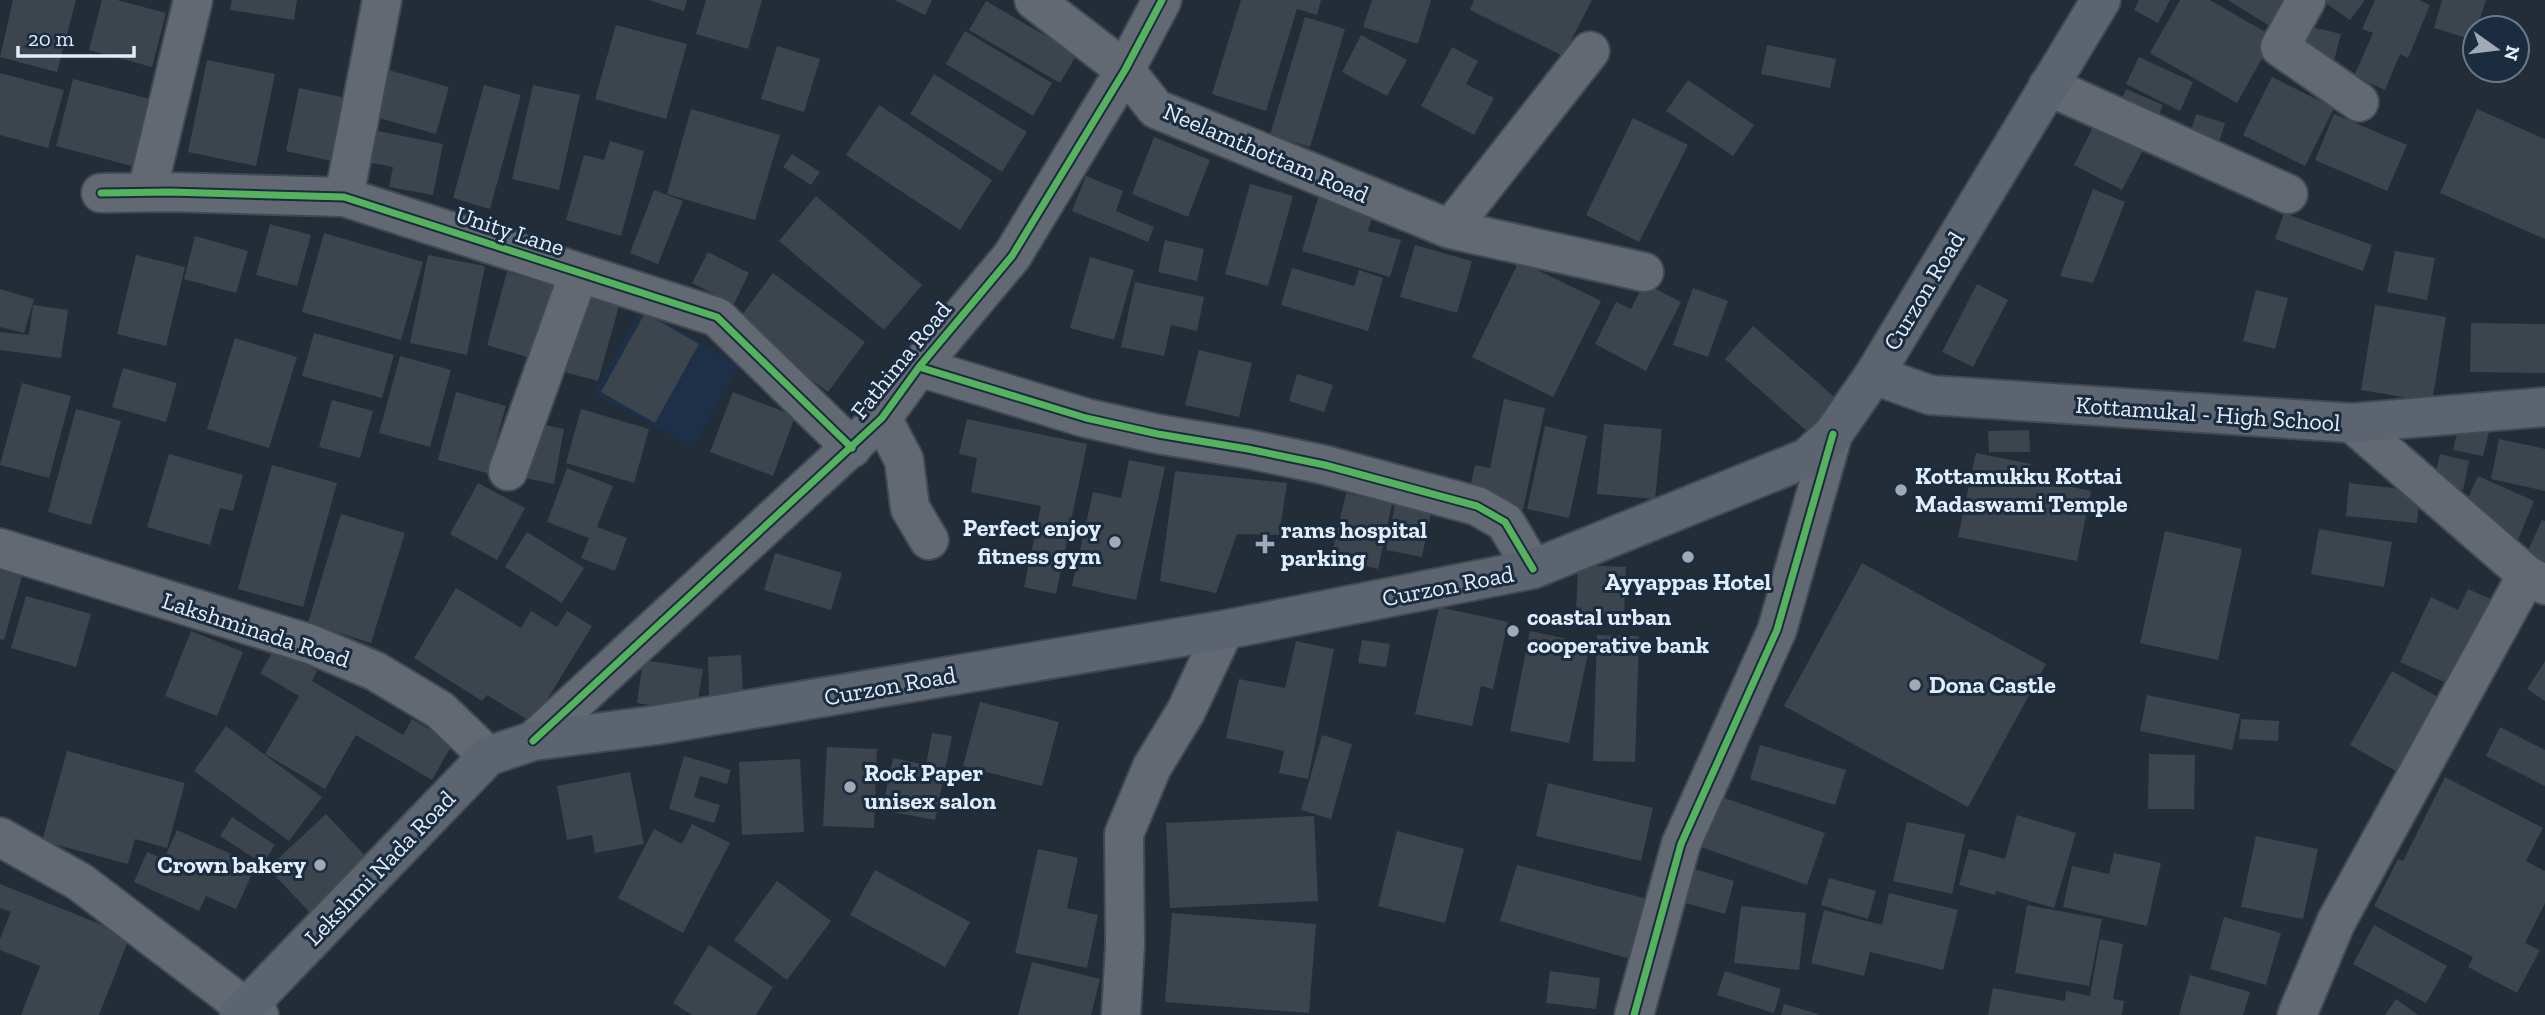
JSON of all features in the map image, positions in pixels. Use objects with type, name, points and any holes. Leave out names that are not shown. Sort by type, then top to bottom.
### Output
[{"type":"main road","name":"Curzon Road","points":[[533,741],[657,726],[1224,629],[1533,569],[1807,458],[1833,434],[1874,375],[2101,0]]},
{"type":"main road","name":"Kottamukal - High School","points":[[1874,375],[1930,395],[2352,423],[2545,407]]},
{"type":"main road","name":"Lekshmi Nada Road","points":[[248,1013],[488,756],[533,741]]},
{"type":"street","points":[[148,192],[193,0]]},
{"type":"street","points":[[344,197],[382,0]]},
{"type":"street","name":"Neelamthottam Road","points":[[1034,0],[1125,71],[1156,109],[1450,229],[1644,272]]},
{"type":"street","name":"Fathima Road","points":[[533,741],[882,418],[919,367],[1012,256],[1125,71],[1163,0]]},
{"type":"street","points":[[2306,0],[2280,47],[2359,102]]},
{"type":"street","points":[[1450,229],[1590,51]]},
{"type":"street","points":[[2048,86],[2287,194]]},
{"type":"street","name":"Unity Lane","points":[[101,193],[344,197],[717,317],[852,448]]},
{"type":"street","points":[[508,471],[579,274]]},
{"type":"street","points":[[919,367],[1086,418],[1325,465],[1477,506],[1505,522],[1533,569]]},
{"type":"street","points":[[882,418],[904,460],[911,508],[929,540]]},
{"type":"street","points":[[2297,1015],[2336,922],[2536,580],[2352,423]]},
{"type":"street","points":[[1634,1015],[1681,844],[1777,630],[1833,434]]},
{"type":"street","name":"Lakshminada Road","points":[[0,548],[310,644],[375,671],[440,710],[488,756]]},
{"type":"street","points":[[1121,1015],[1125,945],[1124,834],[1152,767],[1186,711],[1224,629]]},
{"type":"street","points":[[0,836],[80,882],[248,1013]]},
{"type":"shaded area","points":[[641,307],[739,365],[694,448],[594,394]]},
{"type":"building","points":[[13,0],[76,0],[57,72],[0,57]]},
{"type":"building","points":[[102,0],[117,0],[166,13],[152,67],[89,50]]},
{"type":"building","points":[[232,0],[297,0],[294,20],[230,10]]},
{"type":"building","points":[[648,0],[687,0],[684,11]]},
{"type":"building","points":[[706,0],[762,0],[748,49],[696,34]]},
{"type":"building","points":[[894,0],[932,0],[925,15]]},
{"type":"building","points":[[1241,0],[1321,0],[1317,15],[1297,9],[1266,111],[1212,94]]},
{"type":"building","points":[[1372,0],[1431,0],[1418,44],[1363,27]]},
{"type":"building","points":[[1474,0],[1592,0],[1563,56],[1470,10]]},
{"type":"building","points":[[2139,0],[2170,0],[2158,23],[2134,10]]},
{"type":"building","points":[[2180,0],[2210,0],[2274,37],[2237,103],[2150,53]]},
{"type":"building","points":[[2228,0],[2293,0],[2274,29]]},
{"type":"building","points":[[2321,0],[2365,0],[2350,20]]},
{"type":"building","points":[[2375,0],[2419,0],[2430,5],[2408,58],[2400,54],[2385,90],[2354,76],[2373,33],[2362,29]]},
{"type":"building","points":[[2442,0],[2486,0],[2482,14],[2461,14],[2461,36],[2434,28]]},
{"type":"building","points":[[986,1],[1077,54],[1060,83],[969,30]]},
{"type":"building","points":[[1305,17],[1345,29],[1310,147],[1270,135]]},
{"type":"building","points":[[616,25],[687,44],[666,119],[595,99]]},
{"type":"building","points":[[2312,27],[2341,34],[2334,61],[2304,53]]},
{"type":"building","points":[[965,31],[1052,83],[1033,116],[946,64]]},
{"type":"building","points":[[1361,35],[1407,60],[1387,96],[1342,72]]},
{"type":"building","points":[[1767,45],[1836,59],[1830,88],[1761,74]]},
{"type":"building","points":[[777,46],[820,59],[804,112],[761,99]]},
{"type":"building","points":[[1452,47],[1478,61],[1466,84],[1494,98],[1474,135],[1421,106]]},
{"type":"building","points":[[2139,57],[2193,82],[2180,111],[2126,84]]},
{"type":"building","points":[[207,60],[275,74],[256,166],[188,152]]},
{"type":"building","points":[[385,69],[449,87],[436,134],[372,116]]},
{"type":"building","points":[[0,73],[64,90],[48,148],[0,135]]},
{"type":"building","points":[[934,74],[1027,132],[1002,172],[910,114]]},
{"type":"building","points":[[2272,77],[2334,108],[2305,166],[2243,135]]},
{"type":"building","points":[[73,79],[150,99],[132,166],[56,146]]},
{"type":"building","points":[[1688,80],[1754,125],[1733,156],[1666,111]]},
{"type":"building","points":[[484,85],[521,95],[490,209],[453,198]]},
{"type":"building","points":[[533,85],[580,95],[559,190],[512,179]]},
{"type":"building","points":[[299,88],[346,98],[332,161],[286,151]]},
{"type":"building","points":[[2126,89],[2163,105],[2156,123],[2118,108]]},
{"type":"building","points":[[879,105],[992,180],[960,230],[846,155]]},
{"type":"building","points":[[691,109],[780,135],[755,220],[667,194]]},
{"type":"building","points":[[2477,109],[2545,139],[2545,239],[2440,193]]},
{"type":"building","points":[[2196,114],[2225,123],[2218,146],[2189,137]]},
{"type":"building","points":[[2334,114],[2407,145],[2387,191],[2315,160]]},
{"type":"building","points":[[1633,118],[1688,145],[1639,242],[1586,215]]},
{"type":"building","points":[[2095,123],[2144,148],[2122,190],[2074,165]]},
{"type":"building","points":[[373,130],[443,144],[433,195],[389,187],[393,167],[367,162]]},
{"type":"building","points":[[1154,137],[1210,160],[1188,217],[1132,194]]},
{"type":"building","points":[[610,141],[644,151],[621,236],[566,220],[584,155],[604,160]]},
{"type":"building","points":[[792,154],[820,172],[811,185],[783,167]]},
{"type":"building","points":[[1086,176],[1123,191],[1116,211],[1154,227],[1148,242],[1072,211]]},
{"type":"building","points":[[1250,184],[1293,196],[1268,286],[1225,274]]},
{"type":"building","points":[[2093,189],[2125,202],[2093,283],[2060,276]]},
{"type":"building","points":[[654,190],[683,201],[658,264],[630,253]]},
{"type":"building","points":[[1320,192],[1375,208],[1368,231],[1401,240],[1390,277],[1302,251]]},
{"type":"building","points":[[816,196],[922,285],[884,330],[779,241]]},
{"type":"building","points":[[2284,213],[2372,245],[2363,271],[2275,239]]},
{"type":"building","points":[[270,224],[311,235],[297,286],[256,275]]},
{"type":"building","points":[[324,233],[423,262],[401,340],[302,312]]},
{"type":"building","points":[[195,236],[248,251],[236,293],[184,279]]},
{"type":"building","points":[[1165,240],[1204,249],[1197,281],[1158,272]]},
{"type":"building","points":[[1415,245],[1472,261],[1457,313],[1400,297]]},
{"type":"building","points":[[2395,251],[2435,258],[2427,300],[2387,292]]},
{"type":"building","points":[[708,252],[749,273],[734,304],[692,283]]},
{"type":"building","points":[[136,255],[185,267],[166,346],[117,334]]},
{"type":"building","points":[[428,255],[485,266],[467,355],[410,343]]},
{"type":"building","points":[[1090,257],[1134,270],[1114,340],[1070,328]]},
{"type":"building","points":[[1519,261],[1601,301],[1553,397],[1472,357]]},
{"type":"building","points":[[1292,268],[1354,286],[1359,270],[1383,278],[1368,331],[1281,305]]},
{"type":"building","points":[[507,272],[559,287],[537,360],[487,345]]},
{"type":"building","points":[[773,273],[865,342],[828,392],[736,323]]},
{"type":"building","points":[[1135,282],[1204,297],[1197,331],[1171,325],[1164,356],[1121,347]]},
{"type":"building","points":[[1644,283],[1681,302],[1646,371],[1595,344],[1616,302],[1631,309]]},
{"type":"building","points":[[1977,284],[2008,300],[1973,367],[1942,352]]},
{"type":"building","points":[[1693,288],[1728,301],[1708,357],[1673,345]]},
{"type":"building","points":[[0,289],[34,299],[24,333],[0,327]]},
{"type":"building","points":[[2256,290],[2288,298],[2275,349],[2243,341]]},
{"type":"building","points":[[585,297],[619,306],[598,381],[564,372]]},
{"type":"building","points":[[33,305],[68,310],[61,358],[0,350],[0,332],[29,335]]},
{"type":"building","points":[[2375,305],[2446,317],[2432,402],[2361,390]]},
{"type":"building","points":[[645,313],[699,344],[655,423],[601,392]]},
{"type":"building","points":[[2471,323],[2545,324],[2545,373],[2470,372]]},
{"type":"building","points":[[1753,326],[1839,401],[1810,434],[1725,359]]},
{"type":"building","points":[[314,333],[394,355],[382,398],[302,376]]},
{"type":"building","points":[[235,338],[297,357],[269,448],[207,429]]},
{"type":"building","points":[[1199,350],[1252,363],[1239,417],[1185,405]]},
{"type":"building","points":[[400,356],[451,370],[430,447],[379,433]]},
{"type":"building","points":[[123,368],[177,383],[166,422],[112,407]]},
{"type":"building","points":[[1297,374],[1333,385],[1324,412],[1289,401]]},
{"type":"building","points":[[22,383],[71,396],[49,478],[0,465]]},
{"type":"building","points":[[456,392],[506,406],[487,473],[438,460]]},
{"type":"building","points":[[733,392],[795,416],[773,476],[710,452]]},
{"type":"building","points":[[1504,399],[1545,408],[1523,510],[1468,498],[1475,465],[1490,468]]},
{"type":"building","points":[[332,400],[373,411],[360,458],[319,447]]},
{"type":"building","points":[[76,409],[121,421],[91,525],[48,512]]},
{"type":"building","points":[[581,409],[649,429],[634,483],[566,463]]},
{"type":"building","points":[[967,419],[1087,444],[1056,594],[1024,587],[1041,506],[971,492],[977,458],[959,454]]},
{"type":"building","points":[[2460,421],[2490,428],[2483,456],[2453,450]]},
{"type":"building","points":[[534,423],[564,429],[554,484],[524,478]]},
{"type":"building","points":[[1604,424],[1662,429],[1655,499],[1597,494]]},
{"type":"building","points":[[1545,426],[1587,436],[1569,518],[1527,509]]},
{"type":"building","points":[[2029,430],[2030,452],[1989,452],[1988,431]]},
{"type":"building","points":[[2499,439],[2545,449],[2545,491],[2491,479]]},
{"type":"building","points":[[1976,453],[2031,464],[2028,478],[2091,491],[2077,561],[1958,537]]},
{"type":"building","points":[[169,454],[243,475],[233,511],[220,508],[210,545],[147,527]]},
{"type":"building","points":[[2440,454],[2469,461],[2463,490],[2433,483]]},
{"type":"building","name":"Perfect enjoy fitness gym","points":[[1129,460],[1165,467],[1136,600],[1072,586],[1093,492],[1121,498]]},
{"type":"building","points":[[272,465],[337,483],[303,607],[238,589]]},
{"type":"building","points":[[567,468],[613,486],[597,527],[627,538],[615,571],[581,558],[589,538],[547,522]]},
{"type":"building","points":[[1175,471],[1287,483],[1279,535],[1237,534],[1216,593],[1160,581]]},
{"type":"building","points":[[2478,476],[2534,501],[2518,540],[2461,514]]},
{"type":"building","points":[[478,483],[525,508],[497,560],[450,534]]},
{"type":"building","points":[[2349,483],[2420,491],[2417,523],[2346,516]]},
{"type":"building","points":[[1346,493],[1392,504],[1378,569],[1331,558]]},
{"type":"building","points":[[1397,495],[1433,503],[1422,557],[1386,550]]},
{"type":"building","points":[[341,514],[405,533],[371,643],[308,623]]},
{"type":"building","points":[[2542,520],[2545,521],[2545,569],[2524,559]]},
{"type":"building","points":[[2319,529],[2392,542],[2384,587],[2311,574]]},
{"type":"building","points":[[2165,531],[2242,549],[2218,660],[2140,643]]},
{"type":"building","points":[[527,532],[584,568],[562,603],[505,567]]},
{"type":"building","points":[[775,553],[842,573],[831,610],[764,590]]},
{"type":"building","name":"Dona Castle","points":[[1862,563],[2046,664],[1968,807],[1784,706]]},
{"type":"building","points":[[1578,565],[1626,567],[1624,616],[1576,614]]},
{"type":"building","points":[[0,570],[22,576],[4,640],[0,639]]},
{"type":"building","points":[[456,588],[521,628],[531,611],[557,627],[567,611],[592,626],[533,723],[487,695],[482,701],[414,658]]},
{"type":"building","points":[[2468,589],[2495,601],[2455,687],[2400,662],[2431,597],[2458,610]]},
{"type":"building","points":[[26,596],[91,614],[76,667],[11,648]]},
{"type":"building","points":[[1439,607],[1508,622],[1493,689],[1481,686],[1472,726],[1415,714]]},
{"type":"building","points":[[191,631],[243,652],[217,716],[165,696]]},
{"type":"building","points":[[1530,631],[1590,644],[1569,743],[1510,731]]},
{"type":"building","points":[[1597,635],[1639,636],[1635,762],[1593,761]]},
{"type":"building","points":[[1362,640],[1390,644],[1386,667],[1358,663]]},
{"type":"building","points":[[1296,641],[1334,649],[1308,779],[1279,773],[1284,751],[1226,738],[1239,679],[1285,688]]},
{"type":"building","points":[[276,646],[317,671],[312,681],[403,735],[412,719],[453,743],[432,780],[356,735],[325,789],[265,754],[299,696],[260,673]]},
{"type":"building","points":[[741,655],[743,694],[709,696],[708,657]]},
{"type":"building","points":[[643,660],[703,669],[696,712],[637,703]]},
{"type":"building","points":[[2545,661],[2545,701],[2527,689]]},
{"type":"building","points":[[2392,671],[2443,700],[2401,774],[2350,745]]},
{"type":"building","points":[[2147,695],[2240,714],[2232,750],[2140,731]]},
{"type":"building","points":[[980,702],[1059,722],[1042,786],[963,766]]},
{"type":"building","points":[[2241,719],[2279,721],[2278,741],[2239,739]]},
{"type":"building","points":[[226,726],[322,797],[289,841],[194,771]]},
{"type":"building","points":[[2500,727],[2545,750],[2545,786],[2486,756]]},
{"type":"building","points":[[932,733],[952,736],[935,820],[882,810],[893,758],[926,765]]},
{"type":"building","points":[[1322,735],[1352,744],[1331,819],[1301,810]]},
{"type":"building","points":[[1760,745],[1846,770],[1835,805],[1750,779]]},
{"type":"building","name":"Rock Paper unisex salon","points":[[827,747],[877,749],[874,828],[823,826]]},
{"type":"building","points":[[67,751],[185,783],[167,848],[135,839],[128,864],[42,841]]},
{"type":"building","points":[[2149,754],[2195,755],[2194,809],[2148,809]]},
{"type":"building","points":[[684,756],[731,770],[727,784],[700,776],[694,797],[720,805],[714,823],[669,809]]},
{"type":"building","points":[[800,759],[804,832],[742,835],[739,762]]},
{"type":"building","points":[[630,772],[644,844],[595,853],[592,835],[567,840],[557,786]]},
{"type":"building","points":[[2445,777],[2543,828],[2526,861],[2545,871],[2545,903],[2525,943],[2540,950],[2517,993],[2468,967],[2473,957],[2374,906],[2398,859],[2403,861]]},
{"type":"building","points":[[1548,783],[1653,808],[1641,861],[1536,836]]},
{"type":"building","points":[[1719,796],[1825,833],[1807,885],[1701,847]]},
{"type":"building","name":"Crown bakery","points":[[326,814],[371,862],[313,916],[268,868]]},
{"type":"building","points":[[2017,815],[2076,833],[2054,908],[1996,891],[1995,895],[1959,885],[1969,849],[2005,859]]},
{"type":"building","points":[[1314,816],[1318,901],[1170,908],[1166,823]]},
{"type":"building","points":[[232,817],[275,845],[263,864],[220,836]]},
{"type":"building","points":[[1907,822],[1965,834],[1952,894],[1893,881]]},
{"type":"building","points":[[692,824],[730,843],[683,933],[618,898],[654,829],[682,844]]},
{"type":"building","points":[[177,830],[256,865],[236,909],[206,896],[199,911],[134,882],[147,852],[164,859]]},
{"type":"building","points":[[1397,831],[1464,849],[1445,923],[1378,906]]},
{"type":"building","points":[[2256,836],[2318,849],[2303,919],[2241,907]]},
{"type":"building","points":[[1038,849],[1078,858],[1067,908],[1098,915],[1087,968],[1015,953]]},
{"type":"building","points":[[2114,853],[2161,863],[2147,926],[2063,907],[2072,866],[2109,874]]},
{"type":"building","points":[[1517,865],[1655,901],[1640,962],[1500,921]]},
{"type":"building","points":[[1685,866],[1734,881],[1725,914],[1675,900]]},
{"type":"building","points":[[875,870],[970,922],[945,967],[850,915]]},
{"type":"building","points":[[1829,878],[1876,891],[1868,919],[1821,905]]},
{"type":"building","points":[[777,881],[831,921],[787,980],[734,940]]},
{"type":"building","points":[[0,884],[130,936],[99,1015],[21,1015],[40,966],[0,950],[0,939],[11,912],[0,908]]},
{"type":"building","points":[[1889,893],[1958,910],[1943,970],[1870,952],[1864,976],[1811,963],[1824,910],[1882,925]]},
{"type":"building","points":[[2027,905],[2102,919],[2089,986],[2015,973]]},
{"type":"building","points":[[1741,906],[1806,913],[1799,970],[1734,963]]},
{"type":"building","points":[[1172,913],[1316,924],[1309,1013],[1165,1002]]},
{"type":"building","points":[[2224,917],[2281,933],[2266,985],[2210,969]]},
{"type":"building","points":[[2374,925],[2447,966],[2426,1003],[2353,964]]},
{"type":"building","points":[[2100,939],[2123,944],[2113,999],[2124,1001],[2122,1015],[1988,1015],[1993,988],[2065,1001],[2066,991],[2090,996]]},
{"type":"building","points":[[709,945],[773,987],[756,1015],[692,1015],[673,1003]]},
{"type":"building","points":[[1032,962],[1100,979],[1091,1015],[1018,1015]]},
{"type":"building","points":[[1550,971],[1600,978],[1596,1009],[1546,1003]]},
{"type":"building","points":[[1725,971],[1781,989],[1774,1013],[1717,995]]},
{"type":"building","points":[[2190,975],[2250,992],[2243,1015],[2179,1015]]},
{"type":"building","points":[[2396,999],[2418,1015],[2385,1015]]},
{"type":"building","points":[[1784,1004],[1818,1014],[1818,1015],[1781,1015]]},
{"type":"cycle path","points":[[533,741],[882,418],[919,367],[1012,256],[1125,70],[1162,0]]},
{"type":"cycle path","points":[[101,193],[170,192],[344,197],[717,317],[852,448]]},
{"type":"cycle path","points":[[919,367],[1086,418],[1325,465],[1477,506],[1505,522],[1533,569]]},
{"type":"cycle path","points":[[1634,1015],[1681,844],[1777,630],[1833,434]]},
{"type":"place","name":"Kottamukku Kottai Madaswami Temple","points":[[1901,490]]},
{"type":"place","name":"Perfect enjoy fitness gym","points":[[1115,542]]},
{"type":"place","name":"rams hospital parking","points":[[1265,544]]},
{"type":"place","name":"Ayyappas Hotel","points":[[1688,557]]},
{"type":"place","name":"coastal urban cooperative bank","points":[[1513,631]]},
{"type":"place","name":"Dona Castle","points":[[1915,685]]},
{"type":"place","name":"Rock Paper unisex salon","points":[[850,787]]},
{"type":"place","name":"Crown bakery","points":[[320,865]]}]
